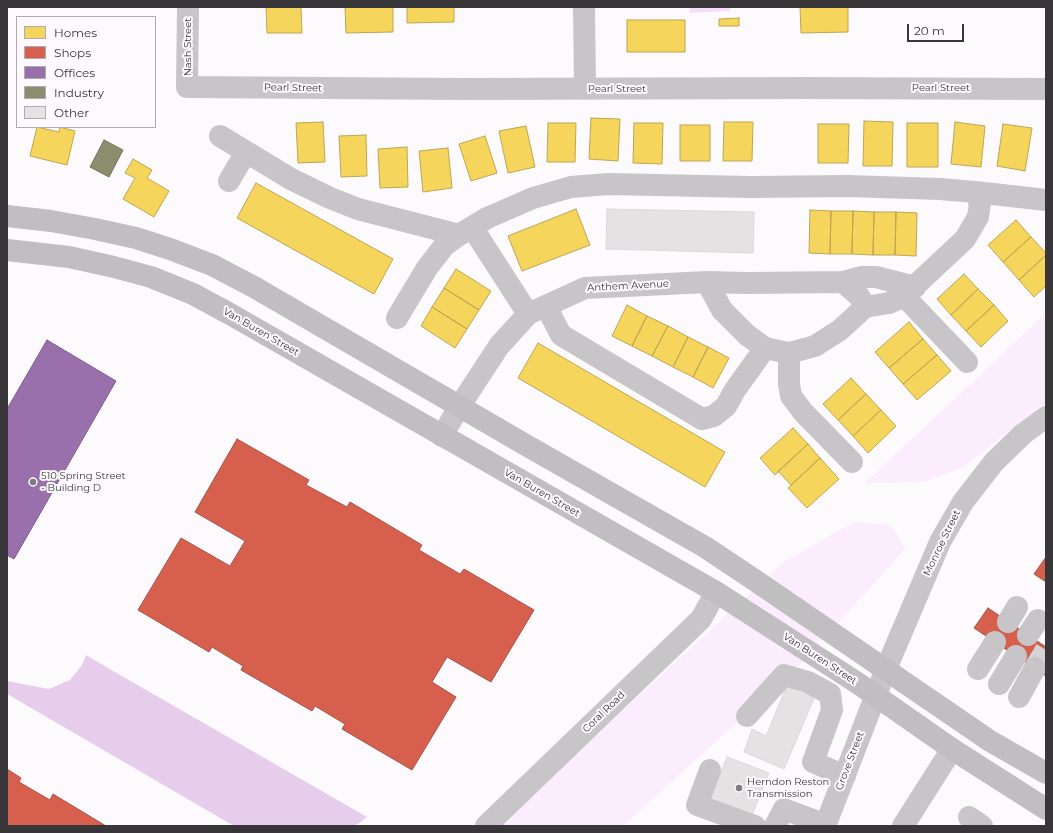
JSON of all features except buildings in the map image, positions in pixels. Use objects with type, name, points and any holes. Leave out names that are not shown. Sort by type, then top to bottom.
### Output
[{"type":"main road","points":[[7,216],[51,221],[136,238],[212,265],[254,287],[459,407],[704,547],[886,669],[990,741],[1046,773]]},
{"type":"main road","name":"Van Buren Street","points":[[7,250],[69,257],[114,267],[151,277],[193,294],[716,592],[876,695],[952,749],[1046,809]]},
{"type":"street","name":"Nash Street","points":[[188,7],[188,87]]},
{"type":"street","points":[[584,7],[585,89]]},
{"type":"street","name":"Pearl Street","points":[[188,87],[1046,89]]},
{"type":"street","points":[[220,136],[291,179],[330,198],[358,209],[466,231],[561,336],[702,419],[714,416],[726,406],[734,390],[765,348]]},
{"type":"street","points":[[230,181],[246,152]]},
{"type":"street","points":[[397,318],[427,268],[444,246],[487,218],[533,198],[571,187],[608,184],[750,187],[848,186],[975,192],[1039,200],[1046,215]]},
{"type":"street","points":[[707,282],[722,310],[747,335],[765,348],[789,353],[815,346],[840,330],[865,308],[889,303],[910,291],[965,239],[978,217],[980,203],[975,192]]},
{"type":"street","name":"Anthem Avenue","points":[[442,436],[499,346],[537,310],[585,288],[707,282],[843,282],[861,276],[876,277],[910,291]]},
{"type":"street","points":[[843,282],[859,296],[865,308]]},
{"type":"street","points":[[910,291],[967,362]]},
{"type":"street","points":[[789,353],[789,384],[791,396],[803,412],[852,462]]},
{"type":"street","name":"Monroe Street","points":[[876,695],[940,542],[963,502],[994,462],[1023,434],[1046,417]]},
{"type":"street","name":"Coral Road","points":[[486,826],[701,619],[716,592]]},
{"type":"street","points":[[978,669],[995,642]]},
{"type":"street","points":[[999,684],[1016,656]]},
{"type":"street","points":[[808,682],[820,659]]},
{"type":"street","points":[[1019,697],[1035,668]]},
{"type":"street","points":[[747,716],[784,675],[808,682],[830,694],[832,710],[813,762],[844,776]]},
{"type":"street","name":"Grove Street","points":[[826,825],[876,695]]},
{"type":"street","points":[[903,826],[952,749]]},
{"type":"street","points":[[710,770],[697,805],[755,826]]},
{"type":"street","points":[[775,826],[784,809],[826,825]]},
{"type":"shaded area","points":[[690,7],[730,7],[730,11],[690,13]]},
{"type":"shaded area","points":[[1046,313],[1046,402],[964,467],[925,482],[865,483]]},
{"type":"shaded area","points":[[854,522],[890,525],[906,548],[799,666],[623,826],[498,826],[784,562]]},
{"type":"shaded area","points":[[86,655],[367,817],[355,826],[234,826],[7,694],[7,681],[49,689],[70,680],[82,665]]},
{"type":"tunnel","points":[[1035,668],[1046,650]]},
{"type":"place","name":"510 Spring Street - Building D","points":[[33,482]]},
{"type":"place","name":"Herndon Reston Transmission","points":[[739,788]]}]
